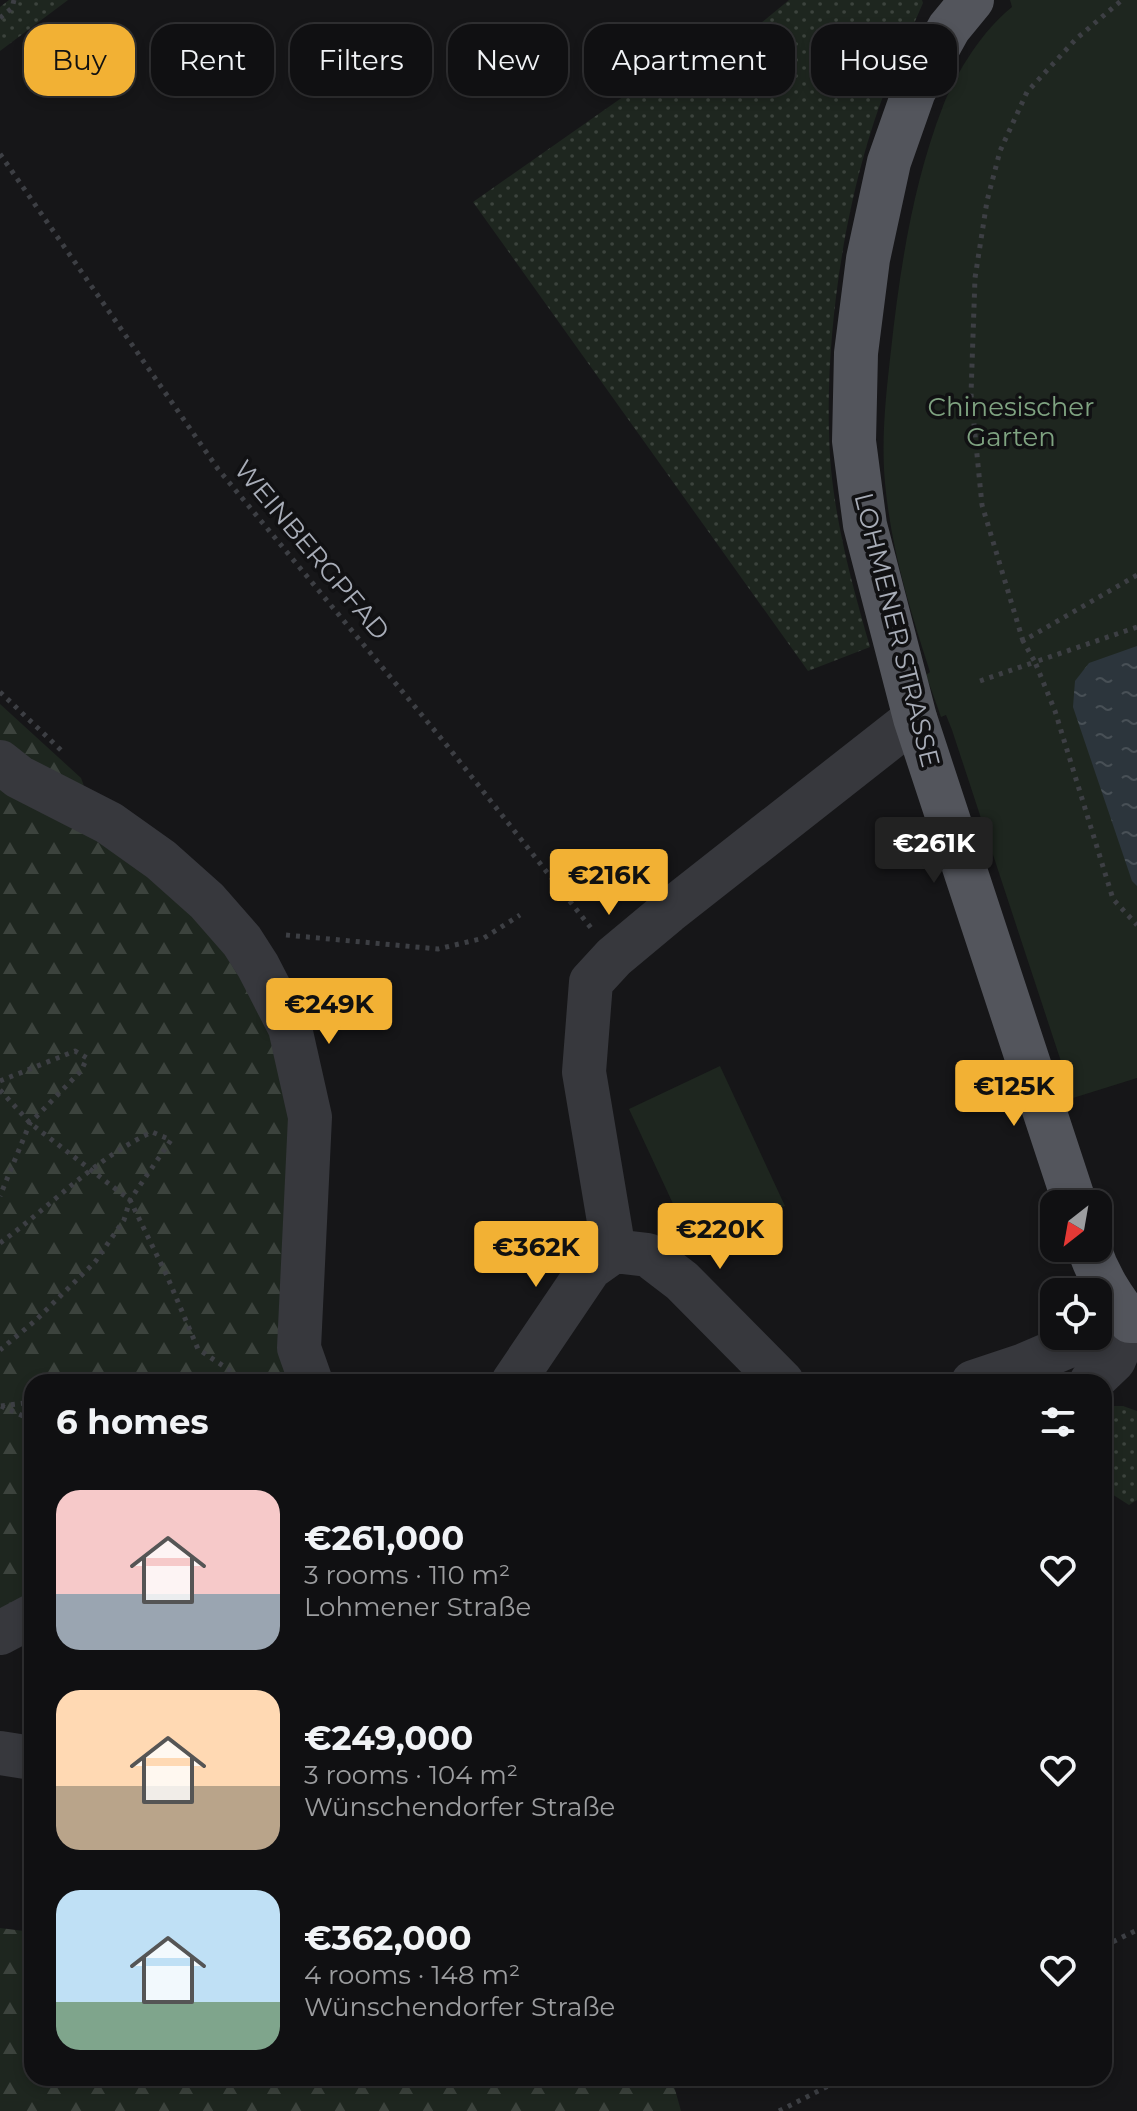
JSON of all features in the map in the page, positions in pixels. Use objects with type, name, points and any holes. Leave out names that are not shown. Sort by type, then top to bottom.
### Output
[{"type":"main road","name":"LOHMENER STRASSE","points":[[963,3],[914,91],[889,162],[868,259],[856,353],[854,441],[865,525],[915,718],[1070,1190]]},
{"type":"main road","points":[[1094,1262],[1119,1329]]},
{"type":"street","points":[[614,1251],[584,1072],[591,982],[614,957],[915,718]]},
{"type":"street","points":[[0,762],[19,777],[109,823],[161,860],[207,901],[242,941],[290,1028],[310,1117],[299,1348],[308,1374]]},
{"type":"street","points":[[518,1374],[590,1268],[614,1251],[648,1255],[682,1281],[774,1374]]},
{"type":"street","points":[[997,1374],[1119,1329],[1114,1360],[1099,1374]]},
{"type":"street","points":[[0,1633],[24,1620]]},
{"type":"street","points":[[0,1753],[24,1757]]},
{"type":"path","points":[[0,18],[12,8],[14,0]]},
{"type":"path","points":[[1122,0],[1076,39],[1027,92],[1000,151],[987,201],[975,278],[971,394],[982,505],[1023,641],[1055,711],[1113,899],[1137,925]]},
{"type":"path","name":"WEINBERGPFAD","points":[[0,154],[218,469],[445,743],[614,957]]},
{"type":"path","points":[[1023,641],[1137,575]]},
{"type":"path","points":[[980,681],[1137,627]]},
{"type":"path","points":[[277,927],[289,937],[438,949],[484,938],[520,915]]},
{"type":"path","points":[[0,1081],[75,1051],[87,1058],[81,1071],[30,1123],[0,1196]]},
{"type":"path","points":[[0,1090],[30,1123],[130,1200],[198,1349],[235,1374]]},
{"type":"path","points":[[0,1243],[40,1214],[89,1169],[131,1142],[152,1132],[171,1140],[130,1200],[124,1220],[95,1262],[36,1320],[0,1350]]},
{"type":"path","points":[[1,1406],[24,1403]]},
{"type":"path","points":[[1,1406],[24,1416]]},
{"type":"path","points":[[1112,1942],[1137,1930]]},
{"type":"path","points":[[779,2111],[828,2086]]},
{"type":"green space","points":[[9,0],[68,0],[36,24],[24,24],[24,33],[0,51],[0,7]]},
{"type":"green space","points":[[789,0],[922,0],[923,3],[914,24],[811,24],[811,96],[884,96],[848,221],[833,323],[830,374],[829,423],[834,492],[841,537],[870,647],[808,671],[473,202],[624,96],[795,96],[795,24],[760,24]]},
{"type":"green space","name":"Chinesischer Garten","points":[[1010,0],[1137,0],[1137,1078],[1073,1098],[952,730],[946,715],[941,717],[926,675],[930,672],[892,532],[884,466],[887,383],[903,257],[923,165],[948,96],[957,96],[957,77],[981,39],[1012,7]]},
{"type":"green space","points":[[0,704],[81,778],[84,786],[0,747]]},
{"type":"green space","points":[[0,780],[96,833],[227,944],[289,1074],[297,1374],[24,1374],[24,1626],[0,1624]]},
{"type":"green space","points":[[720,1066],[785,1206],[694,1249],[629,1109]]},
{"type":"green space","points":[[1112,1406],[1137,1411],[1137,1500],[1129,1505],[1112,1494]]},
{"type":"green space","points":[[0,1928],[24,1931],[24,2086],[674,2086],[681,2111],[0,2111]]},
{"type":"water","points":[[1137,646],[1137,886],[1132,881],[1073,707],[1075,681],[1089,663]]}]
